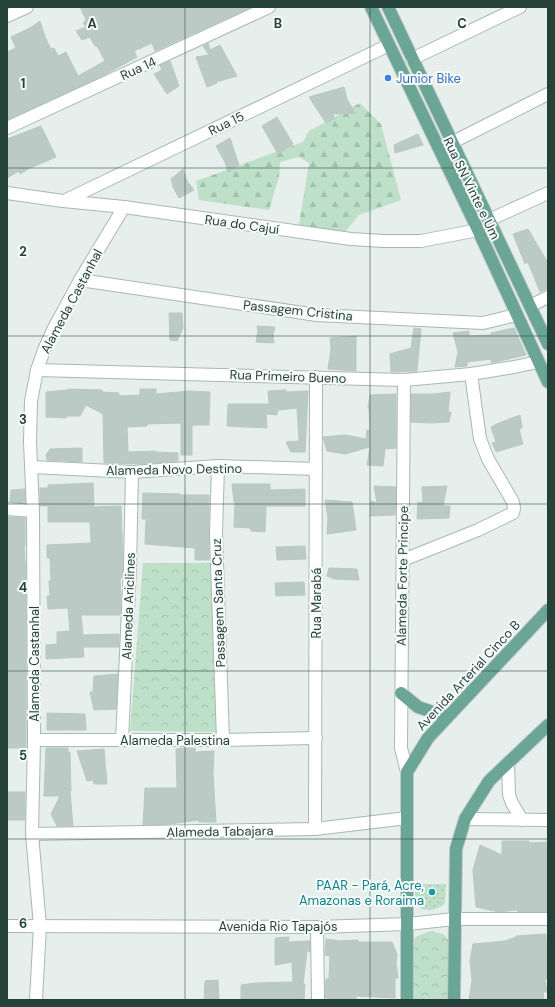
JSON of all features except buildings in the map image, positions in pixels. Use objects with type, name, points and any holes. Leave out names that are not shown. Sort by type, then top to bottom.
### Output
[{"type":"main road","name":"Rua SN Vinte e Um","points":[[389,8],[546,340]]},
{"type":"main road","points":[[373,12],[389,8]]},
{"type":"main road","name":"Rua SN Vinte e Um","points":[[373,12],[478,230],[548,382]]},
{"type":"main road","points":[[529,343],[546,340]]},
{"type":"main road","name":"Avenida Arterial Cinco B","points":[[407,772],[428,738],[548,610]]},
{"type":"main road","points":[[401,693],[418,707],[447,717]]},
{"type":"main road","points":[[454,1000],[456,849],[465,820],[489,781],[547,726]]},
{"type":"main road","points":[[407,772],[407,1000]]},
{"type":"street","points":[[7,16],[27,7]]},
{"type":"street","name":"Rua 14","points":[[7,128],[269,7]]},
{"type":"street","points":[[412,59],[520,7]]},
{"type":"street","name":"Rua 15","points":[[63,201],[389,45]]},
{"type":"street","points":[[453,142],[548,94]]},
{"type":"street","name":"Rua do Cajuí","points":[[7,193],[63,201],[124,207],[351,239],[421,241],[478,230]]},
{"type":"street","points":[[489,220],[548,193]]},
{"type":"street","name":"Alameda Castanhal","points":[[36,1000],[40,926],[32,834],[34,740],[33,511],[30,442],[31,401],[37,370],[54,328],[80,280],[124,207]]},
{"type":"street","name":"Passagem Cristina","points":[[80,280],[317,315],[483,323],[516,315]]},
{"type":"street","points":[[530,306],[548,297]]},
{"type":"street","name":"Rua Primeiro Bueno","points":[[37,370],[404,380],[471,374],[514,368],[538,362]]},
{"type":"street","points":[[403,560],[478,530],[513,513],[513,502],[488,459],[480,439],[471,374]]},
{"type":"street","name":"Rua Marabá","points":[[315,829],[316,377]]},
{"type":"street","name":"Alameda Forte Principe","points":[[404,380],[401,748],[407,772]]},
{"type":"street","name":"Alameda Novo Destino","points":[[32,467],[132,472],[218,466],[316,469]]},
{"type":"street","name":"Passagem Santa Cruz","points":[[218,466],[216,534],[223,740]]},
{"type":"street","name":"Alameda Ariclines","points":[[122,740],[130,567],[132,472]]},
{"type":"street","points":[[7,509],[33,511]]},
{"type":"street","name":"Alameda Palestina","points":[[34,740],[223,740],[316,738]]},
{"type":"street","points":[[508,763],[509,795],[522,820]]},
{"type":"street","name":"Alameda Tabajara","points":[[32,834],[315,829],[407,818]]},
{"type":"street","points":[[465,820],[548,820]]},
{"type":"street","name":"Avenida Rio Tapajós","points":[[7,926],[318,927],[408,924],[454,919],[548,919]]},
{"type":"street","points":[[318,927],[318,1000]]},
{"type":"green space","points":[[360,103],[381,124],[401,200],[359,215],[343,234],[299,225],[309,163],[299,157],[280,162],[279,177],[269,210],[199,200],[196,181],[303,142],[309,131]]},
{"type":"green space","points":[[143,563],[214,563],[218,732],[130,731]]},
{"type":"green space","points":[[415,884],[446,884],[445,903],[434,909],[421,909],[415,903]]},
{"type":"green space","points":[[431,931],[443,934],[454,947],[454,1000],[407,1000],[408,944],[417,936]]},
{"type":"place","name":"Junior Bike","points":[[388,78]]},
{"type":"place","name":"PAAR - Pará, Acre, Amazonas e Roraima","points":[[432,892]]}]
